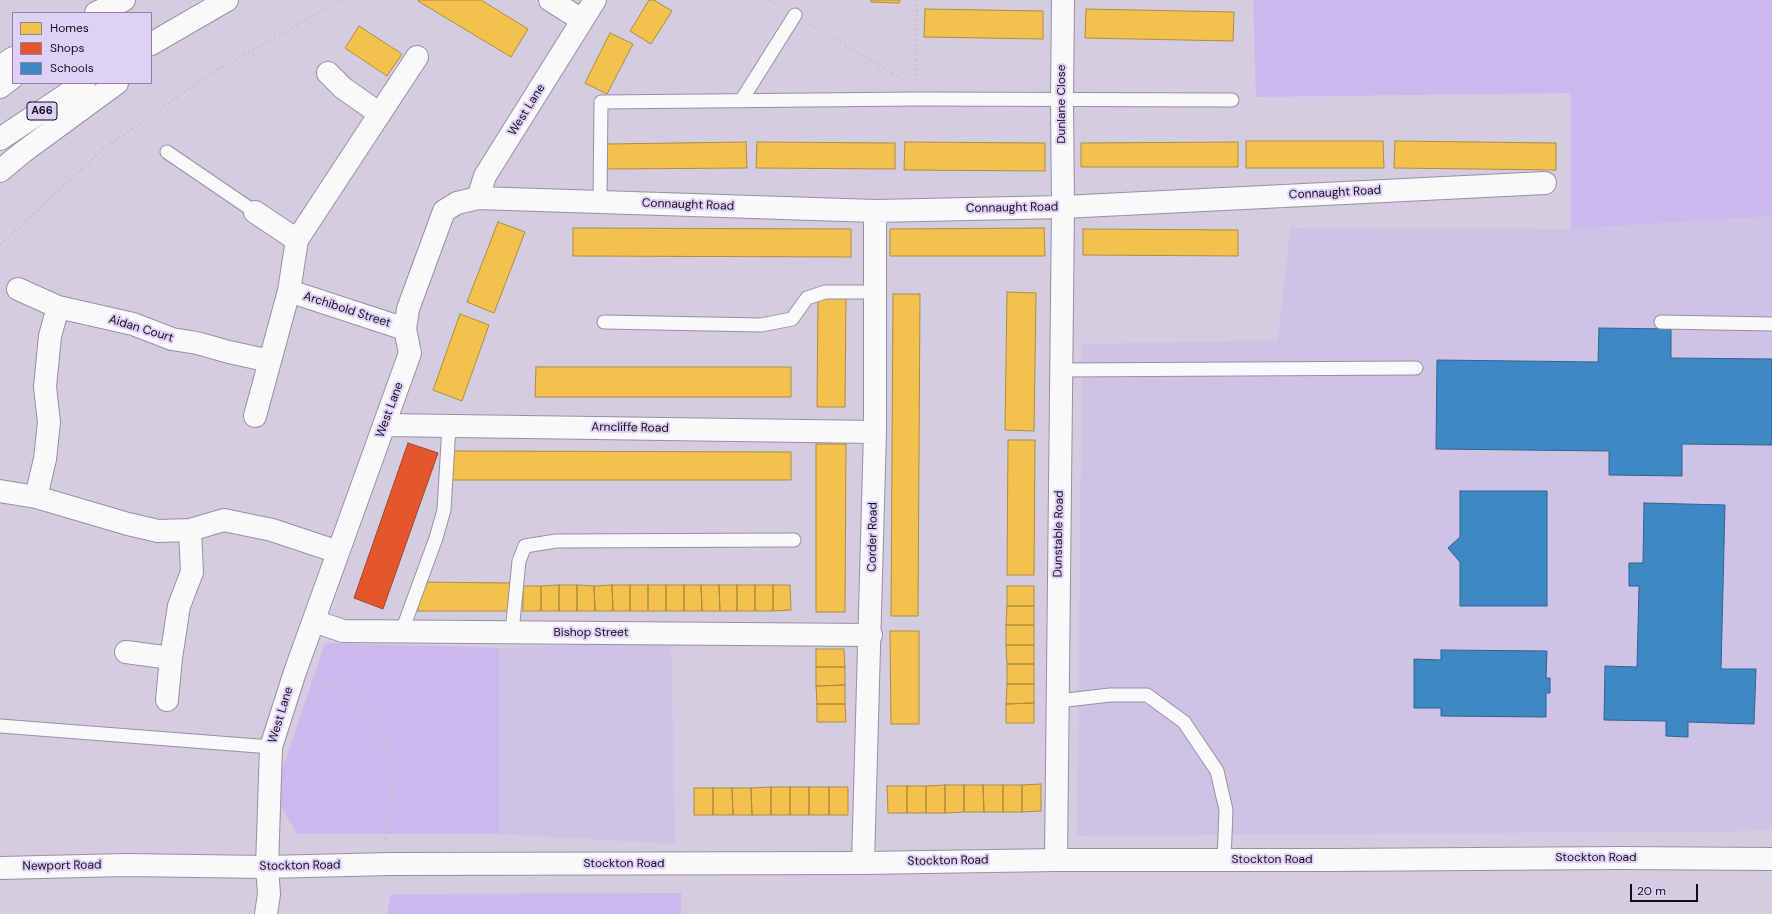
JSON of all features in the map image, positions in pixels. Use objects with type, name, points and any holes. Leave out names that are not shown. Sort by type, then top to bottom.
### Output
[{"type":"main road","points":[[98,12],[124,0]]},
{"type":"main road","points":[[107,12],[124,0]]},
{"type":"main road","points":[[550,0],[582,20]]},
{"type":"main road","name":"West Lane","points":[[266,914],[269,894],[267,867],[271,747],[295,672],[410,353],[405,329],[408,310],[444,210],[457,203],[478,198],[485,176],[595,0]]},
{"type":"main road","name":"Dunlane Close","points":[[1063,0],[1063,208]]},
{"type":"main road","points":[[152,43],[220,4]]},
{"type":"main road","points":[[152,56],[220,4]]},
{"type":"main road","points":[[255,416],[289,291],[297,240],[417,57]]},
{"type":"main road","points":[[0,67],[12,59]]},
{"type":"main road","points":[[328,73],[343,88],[380,114]]},
{"type":"main road","points":[[0,87],[12,79]]},
{"type":"main road","name":"A66","points":[[0,139],[82,84]]},
{"type":"main road","points":[[0,171],[23,152],[116,84]]},
{"type":"main road","name":"Connaught Road","points":[[478,198],[875,211],[1063,208],[1545,183]]},
{"type":"main road","name":"Dunstable Road","points":[[1056,860],[1063,208]]},
{"type":"main road","name":"Corder Road","points":[[863,863],[871,635],[875,432],[875,211]]},
{"type":"main road","points":[[255,212],[297,240]]},
{"type":"main road","name":"Aidan Court","points":[[18,289],[58,307],[133,324],[172,340],[197,343],[270,361]]},
{"type":"main road","name":"Archibold Street","points":[[289,291],[405,329]]},
{"type":"main road","points":[[36,497],[45,460],[49,422],[45,387],[50,336],[58,307]]},
{"type":"main road","name":"Arncliffe Road","points":[[384,425],[875,432]]},
{"type":"main road","points":[[0,491],[36,497],[128,524],[158,531],[190,530],[224,520],[272,530],[338,552]]},
{"type":"main road","points":[[167,700],[171,658],[180,606],[192,572],[190,530]]},
{"type":"main road","name":"Bishop Street","points":[[314,621],[342,631],[871,635]]},
{"type":"main road","points":[[126,652],[171,658]]},
{"type":"main road","name":"Stockton Road","points":[[125,865],[267,867],[382,864],[863,863],[1056,860],[1619,858],[1772,859]]},
{"type":"main road","name":"Newport Road","points":[[0,868],[125,865]]},
{"type":"lane","points":[[741,101],[795,15]]},
{"type":"lane","points":[[600,202],[601,102],[741,101],[916,93],[1062,100],[1232,100]]},
{"type":"lane","points":[[167,152],[255,212]]},
{"type":"lane","points":[[604,322],[761,325],[792,319],[807,298],[825,292],[875,292]]},
{"type":"lane","points":[[1661,322],[1772,324]]},
{"type":"lane","points":[[1061,370],[1416,368]]},
{"type":"lane","points":[[402,631],[436,538],[444,510],[449,426]]},
{"type":"lane","points":[[512,632],[519,562],[525,546],[556,541],[794,540]]},
{"type":"lane","points":[[1058,701],[1110,695],[1147,695],[1184,722],[1217,771],[1226,810],[1224,860]]},
{"type":"lane","points":[[0,726],[271,747]]},
{"type":"path","points":[[0,245],[103,149],[209,75],[341,0]]},
{"type":"path","points":[[916,93],[917,0]]},
{"type":"path","points":[[795,15],[916,93]]},
{"type":"path","points":[[295,672],[346,690],[374,722],[386,742],[394,772],[382,864]]},
{"type":"shaded area","points":[[1253,0],[1772,0],[1772,216],[1571,229],[1571,93],[1256,97]]},
{"type":"shaded area","points":[[1772,216],[1772,831],[1077,836],[1082,344],[1278,340],[1290,228],[1571,229]]},
{"type":"shaded area","points":[[671,641],[675,844],[499,834],[499,648]]},
{"type":"shaded area","points":[[325,643],[499,648],[499,834],[297,834],[274,794]]},
{"type":"shaded area","points":[[681,893],[681,914],[387,914],[391,894]]},
{"type":"building: Homes","points":[[481,0],[528,29],[511,57],[418,1]]},
{"type":"building: Homes","points":[[649,0],[654,0],[672,11],[651,44],[630,31]]},
{"type":"building: Homes","points":[[871,0],[900,0],[899,3],[871,2]]},
{"type":"building: Homes","points":[[925,9],[1043,11],[1043,39],[924,37]]},
{"type":"building: Homes","points":[[1086,9],[1234,12],[1233,41],[1085,38]]},
{"type":"building: Homes","points":[[359,26],[402,54],[387,76],[345,48]]},
{"type":"building: Homes","points":[[610,33],[633,44],[607,94],[585,83]]},
{"type":"building: Homes","points":[[1246,141],[1383,141],[1384,168],[1246,168]]},
{"type":"building: Homes","points":[[1395,141],[1556,143],[1556,170],[1394,168]]},
{"type":"building: Homes","points":[[746,142],[747,168],[607,169],[607,144]]},
{"type":"building: Homes","points":[[757,142],[895,143],[895,169],[756,168]]},
{"type":"building: Homes","points":[[905,142],[1045,143],[1045,171],[904,170]]},
{"type":"building: Homes","points":[[1238,142],[1238,167],[1081,167],[1081,143]]},
{"type":"building: Homes","points":[[498,222],[525,232],[494,313],[467,302]]},
{"type":"building: Homes","points":[[573,228],[851,229],[851,257],[573,256]]},
{"type":"building: Homes","points":[[1044,228],[1045,256],[890,256],[890,229]]},
{"type":"building: Homes","points":[[1083,229],[1238,230],[1238,256],[1083,255]]},
{"type":"building: Homes","points":[[1007,292],[1036,293],[1034,431],[1005,430]]},
{"type":"building: Homes","points":[[818,294],[846,294],[845,407],[817,407]]},
{"type":"building: Homes","points":[[893,294],[920,294],[918,616],[891,616]]},
{"type":"building: Homes","points":[[460,314],[489,325],[462,401],[433,390]]},
{"type":"building: Homes","points":[[536,367],[791,367],[791,397],[535,397]]},
{"type":"building: Homes","points":[[1008,440],[1035,440],[1034,575],[1007,575]]},
{"type":"building: Homes","points":[[816,444],[846,444],[845,612],[816,612]]},
{"type":"building: Homes","points":[[452,451],[791,452],[791,480],[451,480]]},
{"type":"building: Homes","points":[[418,582],[511,583],[511,611],[418,611]]},
{"type":"building: Homes","points":[[559,585],[559,611],[541,611],[541,586]]},
{"type":"building: Homes","points":[[559,585],[577,585],[577,611],[559,611]]},
{"type":"building: Homes","points":[[577,585],[594,586],[595,611],[577,611]]},
{"type":"building: Homes","points":[[612,585],[613,611],[595,611],[594,586]]},
{"type":"building: Homes","points":[[612,585],[630,585],[630,611],[613,611]]},
{"type":"building: Homes","points":[[630,585],[648,585],[648,611],[630,611]]},
{"type":"building: Homes","points":[[648,585],[666,585],[666,611],[648,611]]},
{"type":"building: Homes","points":[[666,585],[684,585],[684,611],[666,611]]},
{"type":"building: Homes","points":[[684,585],[701,585],[702,611],[684,611]]},
{"type":"building: Homes","points":[[701,585],[719,585],[720,611],[702,611]]},
{"type":"building: Homes","points":[[719,585],[737,585],[737,611],[720,611]]},
{"type":"building: Homes","points":[[737,585],[755,585],[755,611],[737,611]]},
{"type":"building: Homes","points":[[755,585],[773,585],[773,611],[755,611]]},
{"type":"building: Homes","points":[[773,585],[790,585],[791,610],[773,611]]},
{"type":"building: Homes","points":[[523,586],[541,586],[541,611],[523,611]]},
{"type":"building: Homes","points":[[1007,586],[1034,586],[1034,606],[1007,606]]},
{"type":"building: Homes","points":[[1007,606],[1034,606],[1034,625],[1006,625]]},
{"type":"building: Homes","points":[[1006,625],[1034,625],[1034,645],[1006,645]]},
{"type":"building: Homes","points":[[890,631],[919,631],[919,724],[891,724]]},
{"type":"building: Homes","points":[[1006,645],[1034,645],[1034,664],[1007,664]]},
{"type":"building: Homes","points":[[816,649],[844,649],[845,667],[816,667]]},
{"type":"building: Homes","points":[[1007,664],[1034,664],[1034,684],[1007,684]]},
{"type":"building: Homes","points":[[816,667],[845,667],[845,685],[816,686]]},
{"type":"building: Homes","points":[[1007,684],[1034,684],[1034,703],[1006,704]]},
{"type":"building: Homes","points":[[845,685],[845,704],[817,704],[816,686]]},
{"type":"building: Homes","points":[[1034,703],[1034,723],[1006,723],[1006,704]]},
{"type":"building: Homes","points":[[817,704],[845,704],[846,722],[817,722]]},
{"type":"building: Homes","points":[[1041,784],[1041,811],[1022,812],[1022,785]]},
{"type":"building: Homes","points":[[945,785],[964,785],[964,812],[945,813]]},
{"type":"building: Homes","points":[[945,785],[945,813],[926,813],[926,786]]},
{"type":"building: Homes","points":[[964,785],[983,785],[984,812],[964,812]]},
{"type":"building: Homes","points":[[983,785],[1003,785],[1003,812],[984,812]]},
{"type":"building: Homes","points":[[1003,785],[1022,785],[1022,812],[1003,812]]},
{"type":"building: Homes","points":[[887,786],[907,786],[907,813],[888,813]]},
{"type":"building: Homes","points":[[907,786],[926,786],[926,813],[907,813]]},
{"type":"building: Homes","points":[[771,787],[790,787],[790,815],[771,815]]},
{"type":"building: Homes","points":[[771,787],[771,815],[752,815],[751,788]]},
{"type":"building: Homes","points":[[790,787],[809,787],[809,815],[790,815]]},
{"type":"building: Homes","points":[[809,787],[829,787],[829,815],[809,815]]},
{"type":"building: Homes","points":[[829,787],[848,787],[848,815],[829,815]]},
{"type":"building: Homes","points":[[694,788],[713,788],[713,815],[694,815]]},
{"type":"building: Homes","points":[[713,788],[732,788],[733,815],[713,815]]},
{"type":"building: Homes","points":[[732,788],[751,788],[752,815],[733,815]]},
{"type":"building: Shops","points":[[408,443],[438,453],[383,609],[354,598]]},
{"type":"building: Schools","points":[[1599,328],[1671,329],[1671,358],[1772,359],[1772,445],[1682,444],[1682,476],[1609,475],[1609,451],[1436,449],[1437,360],[1598,362]]},
{"type":"building: Schools","points":[[1460,491],[1547,491],[1547,606],[1460,606],[1460,562],[1448,548],[1460,537]]},
{"type":"building: Schools","points":[[1644,503],[1725,505],[1721,669],[1756,669],[1754,724],[1688,722],[1688,737],[1666,736],[1666,721],[1604,720],[1605,666],[1637,667],[1639,586],[1629,586],[1629,563],[1643,563]]},
{"type":"building: Schools","points":[[1441,650],[1547,651],[1546,678],[1550,678],[1550,693],[1546,693],[1546,717],[1441,716],[1441,708],[1414,708],[1414,659],[1441,660]]}]
